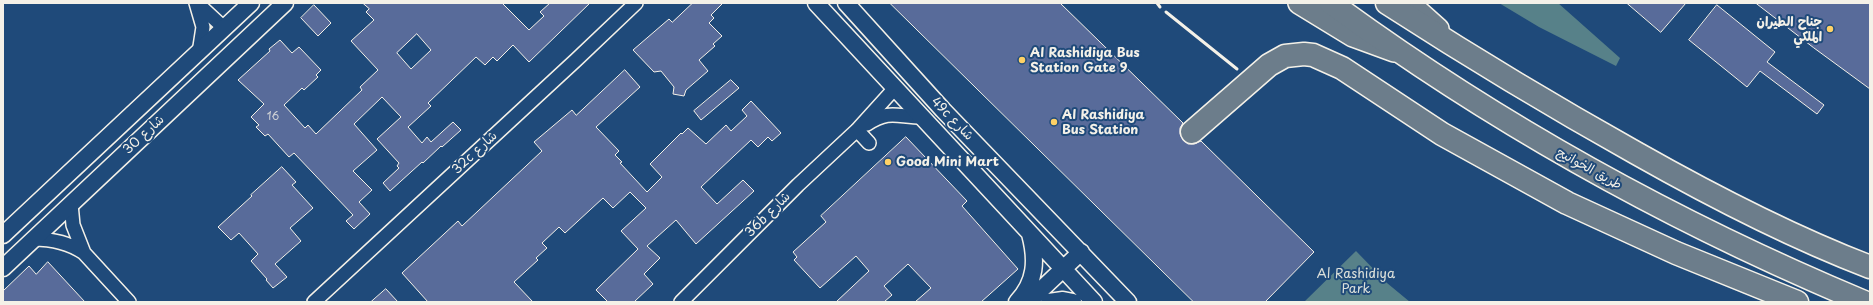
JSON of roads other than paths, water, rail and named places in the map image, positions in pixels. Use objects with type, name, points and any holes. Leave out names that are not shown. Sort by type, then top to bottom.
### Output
[{"type":"highway","name":"طريق الخوانيج","points":[[1331,3],[1402,53],[1526,133],[1638,196],[1752,253],[1864,302]]},
{"type":"highway","points":[[1388,3],[1448,42],[1552,105],[1753,217],[1796,237],[1870,267]]},
{"type":"highway","points":[[1192,132],[1268,65],[1276,60],[1294,55],[1313,55],[1342,68],[1442,134],[1567,203],[1676,253],[1797,302]]},
{"type":"main road","points":[[1299,3],[1353,36],[1369,43],[1402,53]]},
{"type":"main road","points":[[1409,3],[1426,17],[1448,42]]},
{"type":"street","points":[[197,3],[224,28],[228,36],[228,40],[225,45],[207,64],[205,71],[207,76]]},
{"type":"street","points":[[197,3],[203,27],[199,53]]},
{"type":"street","name":"شارع 30","points":[[3,235],[251,3]]},
{"type":"street","name":"شارع 30","points":[[3,268],[285,3]]},
{"type":"street","name":"32c شارع","points":[[314,302],[636,3]]},
{"type":"street","name":"49c شارع","points":[[816,3],[1094,302]]},
{"type":"street","name":"49c شارع","points":[[846,3],[943,110],[1128,302]]},
{"type":"street","points":[[895,88],[913,89],[943,110]]},
{"type":"street","name":"36b شارع","points":[[681,302],[798,185],[857,130],[895,88]]},
{"type":"street","name":"36b شارع","points":[[857,130],[879,116],[922,117]]},
{"type":"street","points":[[857,130],[869,143]]},
{"type":"street","points":[[71,204],[73,225],[84,253],[129,302]]},
{"type":"street","points":[[1017,302],[1028,289],[1033,276],[1034,254],[1029,233]]},
{"type":"street","points":[[33,239],[61,242],[84,253]]},
{"type":"street","points":[[1028,302],[1062,268],[1081,252]]},
{"type":"street","points":[[1049,302],[1063,300],[1073,302]]},
{"type":"railway","points":[[1157,3],[1160,7]]},
{"type":"railway","points":[[1166,12],[1237,69]]},
{"type":"place","name":"جناح الطيران الملكي","points":[[1830,29]]},
{"type":"place","name":"Al Rashidiya Bus Station Gate 9","points":[[1022,60]]},
{"type":"place","name":"Al Rashidiya Bus Station","points":[[1054,122]]},
{"type":"place","name":"Good Mini Mart","points":[[888,162]]},
{"type":"park label","name":"Al Rashidiya Park","points":[[1356,282]]}]
